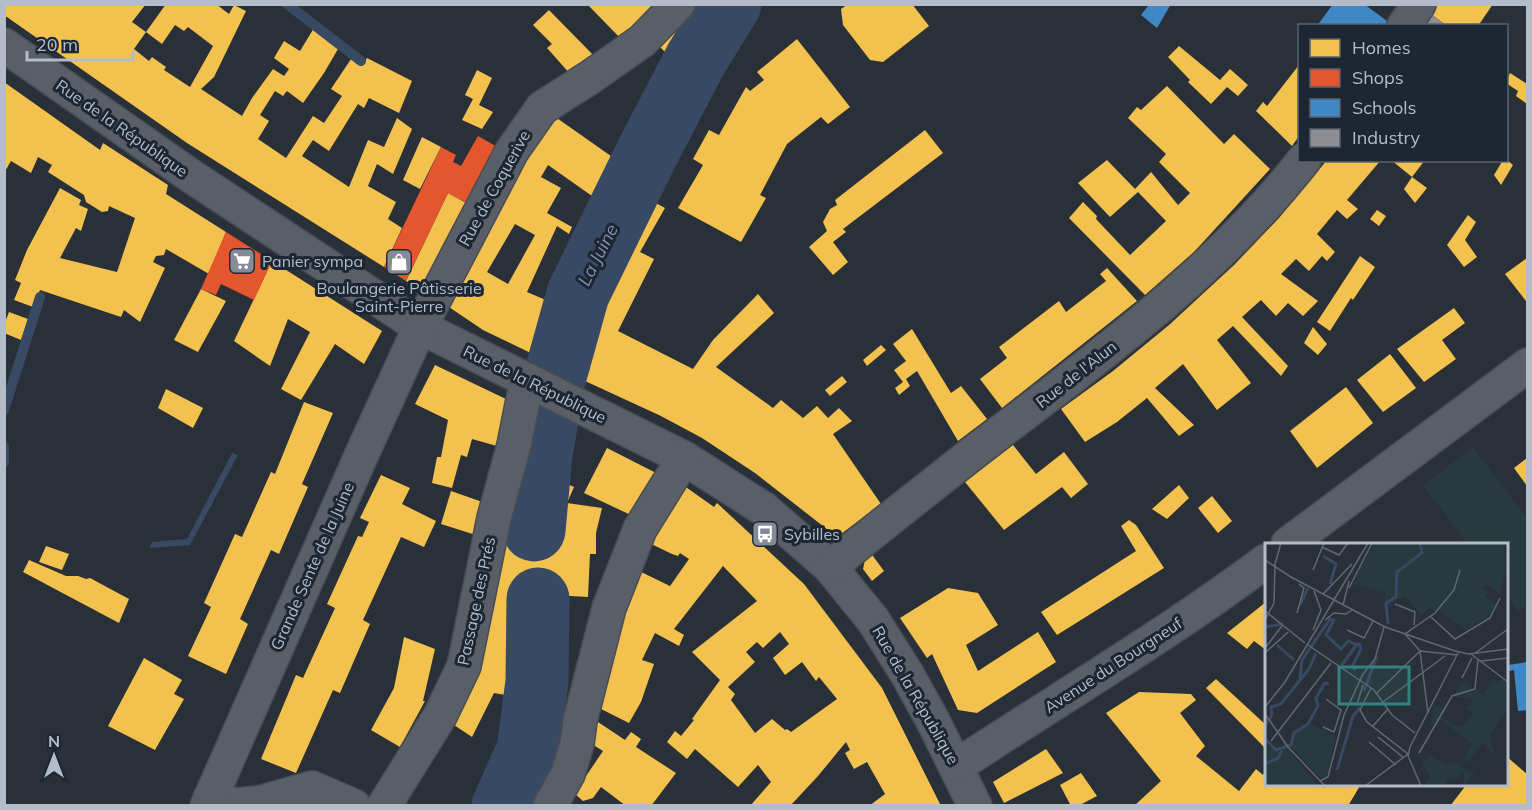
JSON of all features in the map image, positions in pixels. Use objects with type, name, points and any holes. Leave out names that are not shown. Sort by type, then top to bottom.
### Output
[{"type":"street","name":"Rue de Coquerive","points":[[420,327],[512,151],[542,108],[642,41],[678,4]]},
{"type":"street","points":[[1405,24],[1419,4]]},
{"type":"street","name":"Rue de la République","points":[[6,46],[191,176],[420,327],[684,458],[764,509],[830,567],[873,620],[907,674],[957,766],[975,806]]},
{"type":"street","name":"Rue de l'Alun","points":[[830,567],[982,446],[1092,363],[1176,292],[1239,234],[1282,188],[1302,162]]},
{"type":"street","name":"Grande Sente de la Juine","points":[[209,802],[420,327]]},
{"type":"street","points":[[1289,543],[1527,365]]},
{"type":"street","name":"Passage des Prés","points":[[384,806],[440,716],[465,666],[494,519],[514,445],[527,380]]},
{"type":"street","points":[[550,806],[568,774],[577,744],[580,721],[609,608],[640,529],[684,458]]},
{"type":"street","name":"Avenue du Bourgneuf","points":[[957,766],[1120,661],[1265,562]]},
{"type":"street","points":[[209,802],[235,805],[258,803],[312,788],[354,806]]},
{"type":"green space","points":[[1473,447],[1527,518],[1527,604],[1518,612],[1508,597],[1508,543],[1467,543],[1423,485]]},
{"type":"water","points":[[232,453],[238,455],[190,545],[149,548],[152,542],[187,539]]},
{"type":"building: Homes","points":[[4,4],[146,4],[132,22],[146,32],[166,4],[216,4],[229,14],[234,5],[246,11],[214,77],[201,89],[242,116],[273,69],[284,76],[289,69],[274,58],[284,41],[300,51],[314,28],[338,49],[324,73],[303,103],[287,91],[283,96],[275,91],[260,115],[269,121],[258,139],[286,158],[313,116],[324,123],[342,96],[331,89],[351,59],[362,66],[367,58],[412,81],[399,113],[369,98],[364,108],[358,104],[329,151],[313,140],[302,156],[349,187],[368,140],[384,147],[397,118],[412,129],[393,174],[377,164],[368,186],[396,202],[388,219],[402,228],[384,267],[187,143],[4,15]],"holes":[[[175,25],[184,31],[188,27],[213,46],[190,87],[164,70],[166,67],[152,57],[149,61],[134,49],[146,32],[162,44]]]},
{"type":"building: Homes","points":[[587,4],[662,4],[624,42]]},
{"type":"building: Homes","points":[[848,4],[912,4],[929,26],[883,62],[870,60],[843,25],[841,9]]},
{"type":"building: Homes","points":[[1438,4],[1493,4],[1479,24],[1444,24],[1431,14]]},
{"type":"building: Homes","points":[[549,10],[597,59],[571,75],[547,48],[552,44],[533,25]]},
{"type":"building: Homes","points":[[673,29],[693,36],[678,65],[658,45]]},
{"type":"building: Homes","points":[[733,34],[743,40],[737,52],[726,46]]},
{"type":"building: Homes","points":[[797,39],[850,107],[828,124],[821,117],[787,144],[760,195],[766,198],[741,242],[678,208],[703,165],[693,159],[709,130],[719,135],[746,87],[750,91],[764,80],[757,72]]},
{"type":"building: Homes","points":[[1179,46],[1220,80],[1230,69],[1248,85],[1238,96],[1227,87],[1211,104],[1188,82],[1190,80],[1168,57]]},
{"type":"building: Homes","points":[[1298,66],[1298,137],[1292,146],[1256,111],[1263,102],[1267,106]]},
{"type":"building: Homes","points":[[477,70],[492,78],[479,105],[493,112],[482,129],[462,120],[473,99],[465,95]]},
{"type":"building: Homes","points":[[1510,73],[1527,84],[1527,104],[1516,96],[1518,91],[1508,84]]},
{"type":"building: Homes","points":[[4,82],[100,150],[103,143],[168,185],[166,194],[226,232],[209,274],[166,249],[164,255],[156,256],[153,262],[165,268],[140,322],[124,310],[121,317],[40,290],[33,307],[14,300],[21,283],[15,280],[27,250],[60,188],[81,200],[79,205],[88,209],[81,231],[76,228],[60,258],[117,272],[135,218],[109,206],[108,211],[102,212],[86,202],[84,195],[48,172],[52,165],[38,157],[31,173],[11,161],[4,173]]},
{"type":"building: Homes","points":[[1167,86],[1224,144],[1234,134],[1270,169],[1194,252],[1145,295],[1069,218],[1083,202],[1130,255],[1166,221],[1138,192],[1110,217],[1078,183],[1107,160],[1135,189],[1151,172],[1178,205],[1190,193],[1159,162],[1166,154],[1128,118],[1137,107],[1141,110]]},
{"type":"building: Homes","points":[[554,116],[618,161],[592,196],[548,165],[541,177],[561,188],[547,213],[572,227],[569,234],[557,226],[527,292],[555,304],[552,310],[561,313],[543,359],[483,330],[443,303],[516,169]],"holes":[[[515,224],[535,235],[508,284],[487,272]]]},
{"type":"building: Homes","points":[[925,130],[943,153],[843,229],[846,232],[833,242],[848,262],[833,275],[809,247],[827,231],[823,222],[830,209],[837,205],[835,200]]},
{"type":"building: Homes","points":[[422,137],[441,147],[420,189],[403,180]]},
{"type":"building: Homes","points":[[1508,161],[1513,165],[1501,185],[1494,175],[1502,162]]},
{"type":"building: Homes","points":[[1325,162],[1379,162],[1347,200],[1358,209],[1347,219],[1337,210],[1317,234],[1335,252],[1327,261],[1322,256],[1309,271],[1296,259],[1281,274],[1318,301],[1303,316],[1288,303],[1276,316],[1261,300],[1242,317],[1288,366],[1281,376],[1233,326],[1217,340],[1251,383],[1217,410],[1183,364],[1155,388],[1194,425],[1179,436],[1147,398],[1117,422],[1085,442],[1061,409],[1113,371],[1169,325],[1234,265],[1279,218]]},
{"type":"building: Homes","points":[[1393,162],[1423,162],[1412,177]]},
{"type":"building: Homes","points":[[1412,177],[1427,188],[1415,203],[1404,189]]},
{"type":"building: Homes","points":[[448,193],[470,205],[426,293],[406,281]]},
{"type":"building: Homes","points":[[641,195],[665,208],[640,252],[654,259],[618,331],[693,369],[713,340],[758,294],[774,313],[716,367],[773,408],[781,400],[803,418],[817,406],[828,418],[839,408],[852,421],[833,434],[881,504],[837,537],[755,473],[702,438],[661,416],[572,375],[587,311],[617,239]]},
{"type":"building: Homes","points":[[1377,210],[1386,216],[1379,226],[1370,219]]},
{"type":"building: Homes","points":[[1468,215],[1476,222],[1465,240],[1477,257],[1464,267],[1447,245]]},
{"type":"building: Homes","points":[[1360,256],[1375,267],[1353,300],[1351,298],[1330,331],[1317,322]]},
{"type":"building: Homes","points":[[1527,258],[1527,300],[1526,301],[1505,274]]},
{"type":"building: Homes","points":[[272,261],[382,331],[364,364],[335,344],[301,400],[281,389],[310,332],[288,319],[270,366],[234,341]]},
{"type":"building: Homes","points":[[1107,268],[1137,301],[1002,408],[980,379],[1007,358],[999,347],[1059,301],[1066,312],[1106,281],[1100,274]]},
{"type":"building: Homes","points":[[201,289],[226,301],[198,352],[174,340]]},
{"type":"building: Homes","points":[[1454,308],[1465,323],[1442,340],[1456,359],[1424,382],[1397,349]]},
{"type":"building: Homes","points":[[9,312],[28,319],[21,340],[4,333],[4,325]]},
{"type":"building: Homes","points":[[1313,327],[1327,344],[1318,355],[1304,343]]},
{"type":"building: Homes","points":[[912,329],[951,393],[961,386],[987,419],[958,441],[917,371],[906,379],[910,386],[899,395],[895,388],[903,382],[894,370],[906,361],[893,344]]},
{"type":"building: Homes","points":[[881,345],[886,350],[867,366],[863,360]]},
{"type":"building: Homes","points":[[1390,354],[1416,388],[1383,412],[1357,380]]},
{"type":"building: Homes","points":[[435,365],[512,402],[497,446],[472,439],[467,457],[461,455],[452,488],[432,483],[437,457],[441,457],[448,420],[415,404]]},
{"type":"building: Homes","points":[[842,376],[847,382],[830,396],[825,390]]},
{"type":"building: Homes","points":[[1346,387],[1373,423],[1317,468],[1290,431]]},
{"type":"building: Homes","points":[[166,389],[203,408],[193,428],[158,408]]},
{"type":"building: Homes","points":[[304,402],[333,413],[302,484],[308,487],[279,554],[271,550],[240,619],[248,624],[226,674],[188,656],[211,607],[204,603],[235,534],[242,537],[271,472],[275,474]]},
{"type":"building: Homes","points":[[1013,445],[1036,474],[1064,452],[1088,484],[1071,498],[1062,487],[1004,530],[965,482]]},
{"type":"building: Homes","points":[[607,448],[660,475],[635,517],[584,493]]},
{"type":"building: Homes","points":[[1527,458],[1527,486],[1514,468]]},
{"type":"building: Homes","points":[[381,475],[410,488],[402,504],[436,521],[424,547],[401,537],[363,620],[370,624],[340,693],[333,690],[296,773],[261,759],[296,675],[303,678],[335,608],[327,604],[358,536],[362,537],[369,522],[360,518]]},
{"type":"building: Homes","points":[[552,477],[574,487],[567,503],[602,508],[596,533],[596,554],[590,554],[588,597],[519,593],[509,671],[520,672],[518,697],[494,693],[472,737],[448,721],[505,511],[529,513],[525,543],[541,543]]},
{"type":"building: Homes","points":[[683,485],[714,507],[717,503],[804,584],[882,688],[941,806],[869,806],[885,794],[867,762],[854,769],[845,753],[850,750],[846,742],[790,806],[750,806],[771,782],[758,765],[738,787],[695,749],[687,759],[667,742],[675,731],[681,736],[720,680],[692,652],[757,601],[723,566],[674,629],[684,635],[679,646],[655,633],[642,660],[654,664],[641,702],[629,723],[599,708],[637,570],[670,586],[689,559],[680,553],[678,556],[672,554],[647,542]],"holes":[[[780,632],[789,644],[773,658],[785,675],[802,662],[816,681],[819,677],[837,699],[791,732],[772,719],[755,733],[731,700],[735,694],[728,687],[755,662],[746,652],[757,642],[763,648]]]},
{"type":"building: Homes","points":[[1179,485],[1189,498],[1167,519],[1152,509]]},
{"type":"building: Homes","points":[[451,491],[488,504],[479,536],[441,524]]},
{"type":"building: Homes","points":[[1212,496],[1232,521],[1218,533],[1198,508]]},
{"type":"building: Homes","points":[[1129,520],[1136,525],[1164,568],[1057,635],[1041,612],[1136,551],[1121,526]]},
{"type":"building: Homes","points":[[46,546],[69,554],[62,570],[39,562]]},
{"type":"building: Homes","points":[[870,552],[884,571],[872,581],[863,569],[866,555]]},
{"type":"building: Homes","points":[[29,560],[66,576],[90,578],[129,599],[119,623],[23,572]]},
{"type":"building: Homes","points":[[948,588],[978,593],[998,625],[966,645],[978,671],[1038,632],[1056,662],[977,713],[958,710],[932,654],[927,658],[900,618]]},
{"type":"building: Homes","points":[[563,598],[568,631],[552,633],[549,599]]},
{"type":"building: Homes","points":[[1265,603],[1265,649],[1254,641],[1247,649],[1227,633]]},
{"type":"building: Homes","points":[[404,637],[435,649],[423,701],[425,701],[400,747],[371,730],[394,688]]},
{"type":"building: Homes","points":[[144,658],[182,680],[174,694],[184,699],[155,750],[108,726]]},
{"type":"building: Homes","points":[[1216,679],[1265,724],[1265,748],[1206,688]]},
{"type":"building: Homes","points":[[1139,692],[1191,694],[1196,700],[1180,713],[1205,746],[1196,756],[1239,791],[1256,769],[1263,775],[1265,771],[1265,786],[1322,786],[1324,788],[1325,786],[1360,786],[1348,806],[1134,806],[1161,781],[1106,713]]},
{"type":"building: Homes","points":[[595,720],[625,740],[631,732],[641,739],[636,747],[676,773],[651,806],[626,806],[601,787],[593,798],[583,801],[574,793],[582,774],[586,776],[603,751],[595,746],[592,730]]},
{"type":"building: Homes","points":[[1046,749],[1063,773],[1004,803],[993,782]]},
{"type":"building: Homes","points":[[548,754],[563,762],[539,806],[520,806]]},
{"type":"building: Homes","points":[[1508,758],[1527,774],[1527,806],[1450,806],[1465,786],[1508,786]]},
{"type":"building: Homes","points":[[1081,773],[1097,796],[1078,806],[1071,806],[1060,785]]},
{"type":"building: Shops","points":[[478,136],[499,148],[470,205],[448,193],[406,281],[384,267],[441,147],[456,155],[453,162],[461,166]]},
{"type":"building: Shops","points":[[226,232],[272,261],[254,300],[221,284],[216,295],[201,289]]},
{"type":"building: Schools","points":[[1146,4],[1171,4],[1157,28],[1141,15],[1148,6]]},
{"type":"building: Schools","points":[[1333,4],[1364,4],[1387,21],[1385,24],[1318,24]]},
{"type":"building: Schools","points":[[1528,662],[1528,710],[1518,711],[1514,670],[1509,671],[1508,665]]},
{"type":"building: Industry","points":[[1431,14],[1444,24],[1424,24]]},
{"type":"waterway","points":[[287,4],[361,61]]},
{"type":"waterway","name":"La Juine","points":[[534,530],[541,454],[554,380],[578,294],[696,59],[730,4]]},
{"type":"waterway","points":[[4,410],[40,297]]},
{"type":"waterway","points":[[4,447],[4,463]]},
{"type":"waterway","name":"La Juine","points":[[503,806],[528,750],[537,682],[538,599]]},
{"type":"place","name":"Panier sympa","points":[[242,261]]},
{"type":"place","name":"Boulangerie Pâtisserie Saint-Pierre","points":[[399,262]]},
{"type":"place","name":"Sybilles","points":[[765,534]]}]
